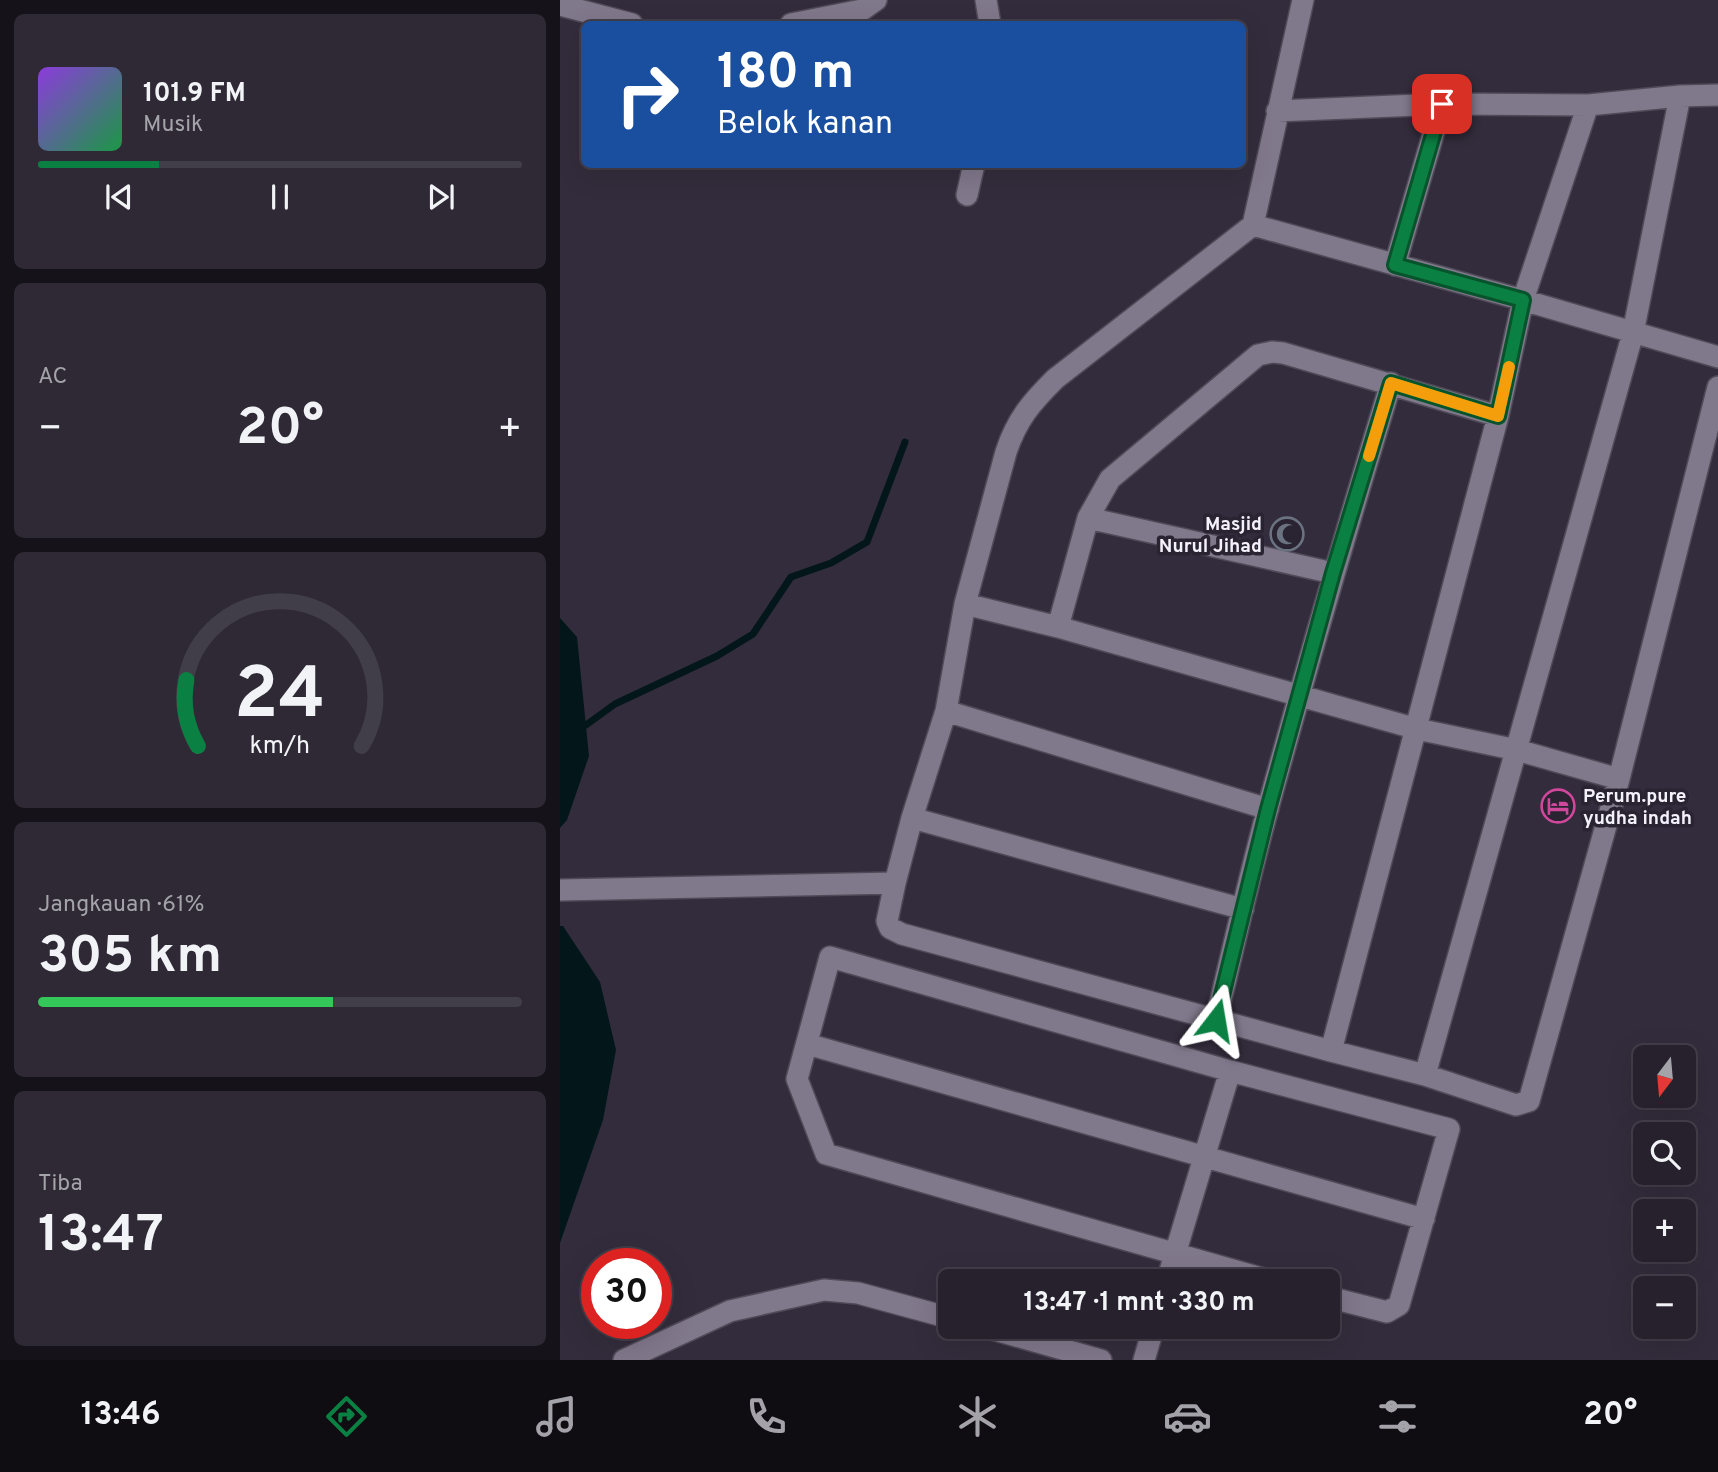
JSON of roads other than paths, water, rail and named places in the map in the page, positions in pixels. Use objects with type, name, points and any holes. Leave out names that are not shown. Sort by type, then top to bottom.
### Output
[{"type":"street","points":[[806,21],[862,10],[876,0]]},
{"type":"street","points":[[986,0],[990,21]]},
{"type":"street","points":[[1303,0],[1253,225],[1055,379],[1030,404],[1015,428],[965,604],[946,711],[912,818],[895,883],[887,921],[890,928],[902,934],[1331,1052],[1425,1075],[1516,1105],[1530,1100],[1619,779],[1718,387]]},
{"type":"street","points":[[560,5],[621,21]]},
{"type":"street","points":[[1277,111],[1442,104],[1588,106],[1680,96],[1718,95]]},
{"type":"street","points":[[1425,1075],[1633,333],[1680,96]]},
{"type":"street","points":[[1395,265],[1442,104]]},
{"type":"street","points":[[1331,1052],[1498,416],[1523,300],[1588,106]]},
{"type":"street","points":[[967,194],[973,168]]},
{"type":"street","points":[[1253,225],[1523,300],[1718,358]]},
{"type":"street","points":[[1058,627],[1088,518],[1110,479],[1258,355],[1272,352],[1283,354],[1498,416]]},
{"type":"street","points":[[1216,1020],[1268,809],[1333,573],[1391,383]]},
{"type":"street","points":[[1088,518],[1333,573]]},
{"type":"street","points":[[965,604],[1058,627],[1417,729],[1517,750],[1619,779]]},
{"type":"street","points":[[946,711],[1268,809]]},
{"type":"street","points":[[912,818],[1243,909]]},
{"type":"street","points":[[560,890],[895,883]]},
{"type":"street","points":[[1227,1269],[826,1154],[797,1079],[830,957],[1230,1071],[1450,1129],[1399,1305],[1387,1312],[1340,1300]]},
{"type":"street","points":[[807,1044],[1424,1219]]},
{"type":"street","points":[[1171,1269],[1230,1071]]},
{"type":"street","points":[[624,1360],[730,1311],[824,1290],[858,1293],[938,1315]]},
{"type":"street","points":[[1027,1339],[1101,1360]]},
{"type":"street","points":[[1143,1360],[1150,1339]]},
{"type":"waterway","points":[[586,725],[615,704],[717,656],[753,634],[791,577],[831,563],[867,542],[905,442]]},
{"type":"place","name":"Masjid Nurul Jihad","points":[[1287,534]]},
{"type":"place","name":"Perum.pure yudha indah","points":[[1558,806]]}]
